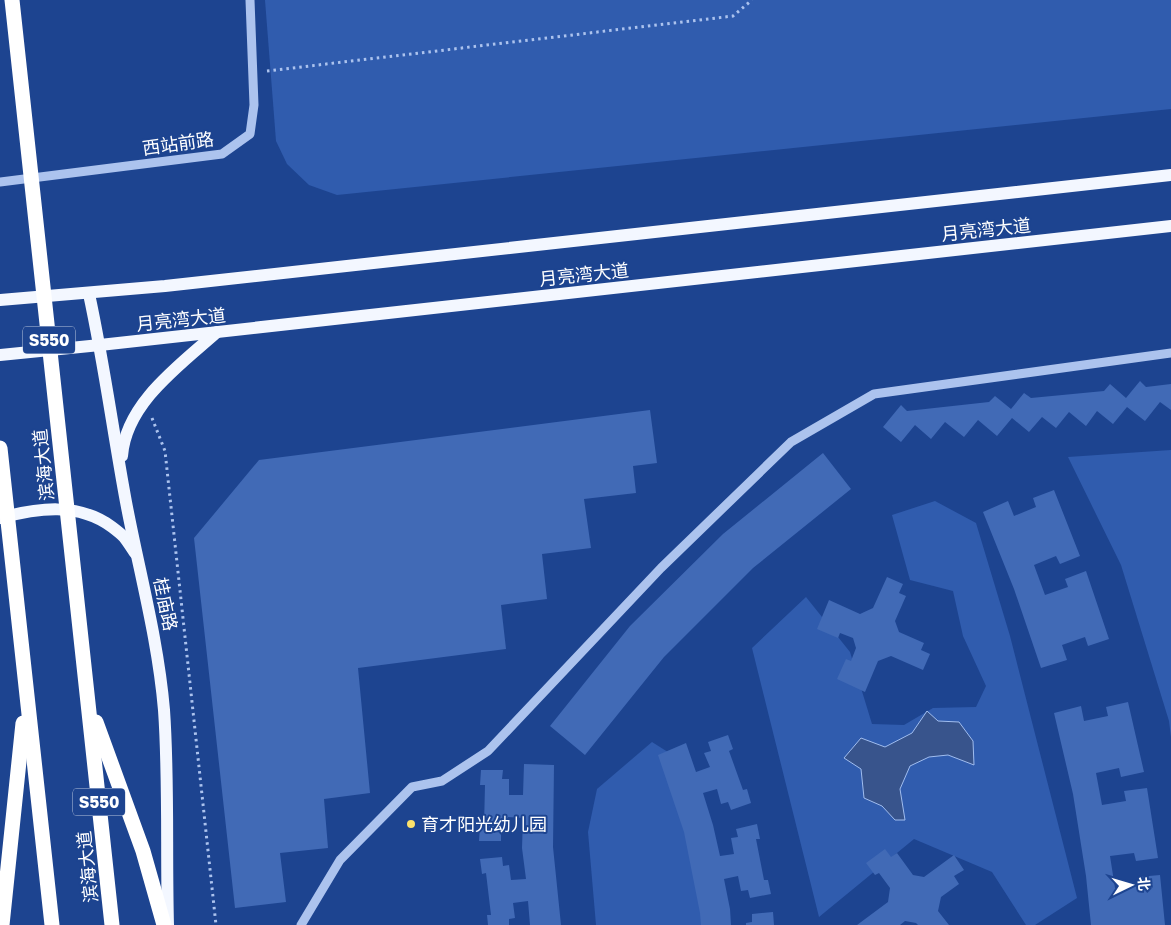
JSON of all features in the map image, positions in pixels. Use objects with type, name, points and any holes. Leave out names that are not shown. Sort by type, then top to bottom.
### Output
[{"type":"highway","name":"滨海大道","points":[[12,0],[112,925]]},
{"type":"highway","points":[[0,448],[52,925]]},
{"type":"highway","points":[[85,680],[99,732],[143,851],[164,925]]},
{"type":"highway","points":[[2,925],[21,750],[26,684]]},
{"type":"main road","name":"月亮湾大道","points":[[0,300],[89,294],[1171,175]]},
{"type":"main road","name":"月亮湾大道","points":[[0,355],[1171,226]]},
{"type":"main road","name":"桂庙路","points":[[89,294],[100,345],[121,471],[159,659],[164,710],[168,925]]},
{"type":"main road","points":[[121,471],[123,442],[133,418],[146,400],[175,369],[217,332]]},
{"type":"main road","points":[[0,518],[27,511],[55,508],[82,512],[102,520],[122,535],[138,557]]},
{"type":"street","name":"西站前路","points":[[0,182],[222,154],[250,134],[254,105],[254,72],[250,0]]},
{"type":"street","points":[[301,925],[340,860],[412,787],[442,781],[488,752],[661,568],[791,442],[874,394],[1171,353]]},
{"type":"path","points":[[254,72],[733,16],[752,0]]},
{"type":"path","points":[[146,400],[164,451],[216,925]]},
{"type":"shaded area","points":[[265,0],[1171,0],[1171,109],[337,195],[309,185],[287,164],[276,141]]},
{"type":"shaded area","points":[[1171,450],[1171,737],[1169,721],[1121,565],[1068,457]]},
{"type":"shaded area","points":[[935,501],[976,523],[1010,636],[1077,898],[1035,925],[1026,925],[992,872],[914,839],[819,917],[752,648],[806,597],[850,652],[872,724],[904,725],[933,708],[976,707],[986,686],[963,636],[953,591],[910,580],[892,515]]},
{"type":"shaded area","points":[[927,711],[938,721],[959,722],[973,741],[974,765],[948,755],[929,757],[910,766],[900,789],[905,820],[895,820],[882,806],[864,798],[861,769],[844,758],[861,738],[885,747],[912,733]]},
{"type":"shaded area","points":[[652,742],[671,754],[719,925],[596,925],[588,832],[597,789]]},
{"type":"building","points":[[1140,381],[1146,387],[1171,384],[1171,410],[1160,402],[1145,421],[1127,407],[1113,424],[1097,411],[1086,426],[1069,412],[1056,428],[1042,417],[1029,432],[1012,418],[997,436],[978,420],[964,437],[945,422],[931,439],[915,425],[901,442],[883,427],[901,405],[907,411],[989,402],[995,396],[1011,409],[1024,393],[1031,398],[1104,391],[1110,384],[1126,398]]},
{"type":"building","points":[[650,410],[657,463],[633,466],[636,493],[584,499],[591,548],[542,554],[547,599],[501,605],[506,649],[358,668],[370,793],[324,799],[328,848],[280,853],[286,902],[235,908],[194,538],[259,460]]},
{"type":"building","points":[[823,453],[851,489],[753,568],[664,657],[585,755],[550,726],[630,626],[723,534]]},
{"type":"building","points":[[1054,490],[1080,556],[1060,564],[1056,556],[1034,565],[1045,595],[1068,587],[1065,579],[1086,571],[1109,639],[1088,646],[1085,637],[1062,645],[1067,660],[1041,668],[1014,589],[983,512],[1008,501],[1014,516],[1036,507],[1033,498]]},
{"type":"building","points":[[887,577],[903,584],[899,593],[906,596],[895,621],[899,632],[924,643],[921,650],[930,654],[923,670],[891,656],[878,661],[865,692],[837,679],[846,659],[851,661],[856,648],[853,638],[840,633],[838,638],[817,629],[829,600],[860,614],[873,608]]},
{"type":"building","points":[[1128,702],[1144,772],[1121,777],[1119,768],[1096,773],[1102,805],[1126,801],[1124,791],[1147,788],[1158,858],[1136,861],[1134,853],[1110,856],[1115,888],[1139,886],[1138,877],[1160,875],[1165,925],[1091,925],[1086,876],[1073,794],[1054,713],[1081,706],[1084,721],[1108,716],[1106,707]]},
{"type":"building","points":[[728,735],[733,749],[729,751],[743,790],[747,789],[751,803],[731,810],[728,802],[721,804],[717,789],[703,793],[720,856],[734,854],[731,838],[738,837],[736,829],[757,824],[760,839],[756,839],[764,880],[768,880],[771,894],[750,898],[748,890],[741,891],[738,876],[724,879],[731,925],[701,925],[684,832],[658,755],[686,743],[696,772],[710,767],[704,753],[711,751],[708,742]]},
{"type":"building","points":[[524,764],[554,765],[553,847],[561,925],[530,925],[528,901],[513,903],[515,918],[509,919],[509,925],[488,925],[487,915],[491,915],[486,873],[482,874],[480,859],[502,857],[503,866],[509,865],[511,880],[526,879],[522,848],[523,818],[508,817],[508,833],[501,833],[501,841],[479,841],[480,826],[484,826],[485,785],[480,785],[481,770],[503,770],[502,779],[509,779],[509,795],[523,795]]},
{"type":"building","points":[[885,849],[891,857],[897,853],[913,875],[924,877],[954,855],[964,870],[954,876],[959,884],[941,897],[938,911],[949,925],[918,925],[905,921],[900,925],[857,925],[888,902],[890,888],[879,873],[875,875],[866,863]]},
{"type":"building","points":[[773,912],[774,925],[746,925],[746,923],[752,922],[752,914]]},
{"type":"place","name":"育才阳光幼儿园","points":[[411,824]]}]
